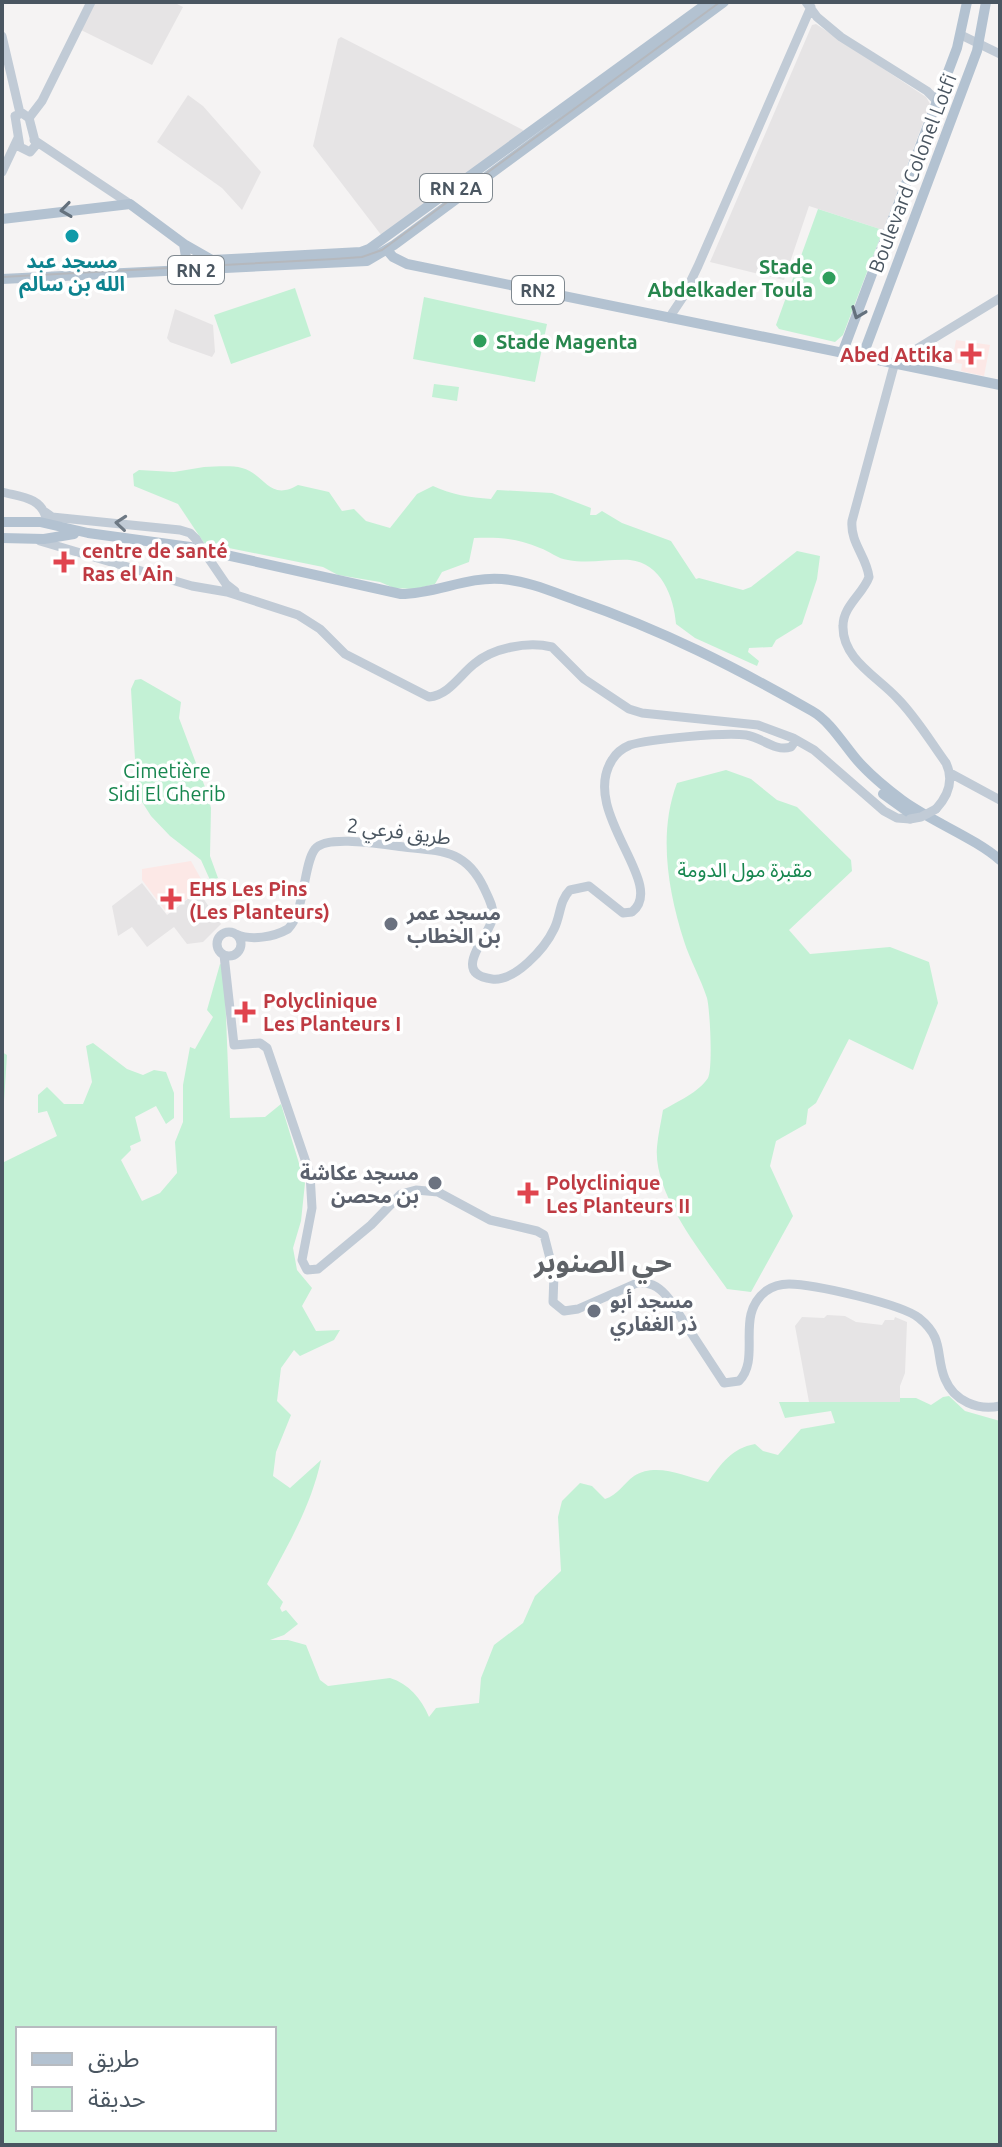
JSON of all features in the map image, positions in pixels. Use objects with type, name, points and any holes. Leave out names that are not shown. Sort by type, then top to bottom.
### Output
[{"type":"main road","points":[[2,36],[25,116],[34,140],[35,148],[26,152],[20,147],[15,116],[25,116],[42,101],[91,2]]},
{"type":"main road","name":"RN 2A","points":[[384,246],[709,2]]},
{"type":"main road","name":"RN 2A","points":[[384,246],[724,2]]},
{"type":"main road","name":"Boulevard Colonel Lotfi","points":[[843,351],[961,35],[967,2]]},
{"type":"main road","name":"Boulevard Colonel Lotfi","points":[[863,355],[982,47],[986,2]]},
{"type":"main road","points":[[810,6],[817,17],[841,37],[938,97]]},
{"type":"main road","points":[[669,318],[683,297],[810,6]]},
{"type":"main road","points":[[961,35],[1000,54]]},
{"type":"main road","points":[[2,116],[15,124]]},
{"type":"main road","points":[[925,136],[940,150]]},
{"type":"main road","points":[[2,172],[18,138]]},
{"type":"main road","points":[[34,140],[184,244],[183,266]]},
{"type":"main road","points":[[920,148],[940,150]]},
{"type":"main road","points":[[2,219],[130,204]]},
{"type":"main road","name":"RN 2","points":[[184,244],[212,260],[361,252],[384,246]]},
{"type":"main road","name":"RN 2","points":[[2,279],[183,266],[367,261],[384,246]]},
{"type":"main road","name":"RN2","points":[[384,246],[393,257],[407,264],[1000,385]]},
{"type":"main road","points":[[367,261],[407,264]]},
{"type":"main road","points":[[683,297],[684,321]]},
{"type":"main road","points":[[2,538],[55,543],[111,563],[245,597],[298,615],[320,629],[345,654],[429,697],[445,692],[472,665],[492,653],[545,645],[558,651],[584,679],[629,709],[758,725],[814,750],[884,811],[897,818],[921,817],[936,809],[946,795],[950,773],[946,763],[898,698],[856,659],[843,630],[846,612],[869,577],[868,566],[853,538],[852,521],[895,362],[1000,298]]},
{"type":"main road","points":[[2,492],[37,502],[52,517],[180,530],[196,539],[226,584],[245,597]]},
{"type":"main road","points":[[45,512],[47,525]]},
{"type":"main road","points":[[67,529],[82,520]]},
{"type":"main road","points":[[2,522],[40,522],[88,533],[190,547],[401,594],[429,592],[490,579],[517,581],[640,623],[788,695],[807,709],[861,774],[900,807],[1000,862]]},
{"type":"main road","points":[[30,539],[88,533]]},
{"type":"main road","points":[[201,587],[211,579],[209,559]]},
{"type":"main road","name":"طريق فرعي 2","points":[[232,954],[259,937],[281,933],[292,925],[298,913],[313,851],[322,843],[359,843],[447,852],[460,857],[472,868],[493,910],[491,924],[473,958],[474,970],[488,979],[505,979],[516,974],[553,932],[563,897],[570,890],[589,886],[623,913],[632,912],[641,901],[639,879],[604,798],[607,771],[616,754],[629,746],[645,742],[725,735],[748,735],[782,749],[791,747],[796,740]]},
{"type":"main road","points":[[950,773],[1000,800]]},
{"type":"main road","points":[[232,954],[217,948],[218,938],[224,932],[259,937]]},
{"type":"main road","points":[[236,934],[241,943],[232,954],[228,972],[234,1045],[260,1043],[267,1048],[309,1165],[312,1208],[302,1260],[307,1270],[318,1269],[371,1225],[401,1194],[416,1190],[433,1191],[490,1220],[544,1235],[554,1274],[553,1302],[564,1311],[578,1309],[637,1283],[658,1288],[669,1299],[724,1383],[739,1381],[746,1372],[748,1325],[757,1302],[770,1288],[789,1284],[843,1294],[913,1315],[925,1324],[938,1343],[945,1379],[961,1399],[979,1408],[1000,1406]]},
{"type":"shaded area","points":[[95,2],[173,2],[183,7],[152,65],[81,30]]},
{"type":"shaded area","points":[[816,24],[926,97],[930,104],[883,230],[809,206],[784,280],[710,262],[812,25]]},
{"type":"shaded area","points":[[341,37],[524,132],[382,236],[313,146],[338,39]]},
{"type":"shaded area","points":[[188,95],[203,106],[261,172],[242,210],[222,188],[157,142]]},
{"type":"shaded area","points":[[175,309],[213,325],[215,352],[212,357],[170,342],[167,338]]},
{"type":"shaded area","name":"Abed Attika","points":[[956,340],[990,345],[984,376],[961,371],[962,364],[952,362]]},
{"type":"shaded area","name":"EHS Les Pins (Les Planteurs)","points":[[191,861],[205,886],[167,913],[142,880],[142,869]]},
{"type":"shaded area","points":[[142,883],[167,915],[198,891],[221,924],[203,942],[187,944],[174,927],[147,947],[132,927],[118,936],[112,906]]},
{"type":"shaded area","points":[[827,1315],[882,1325],[885,1320],[894,1320],[895,1317],[907,1322],[905,1373],[900,1386],[900,1402],[809,1402],[795,1326],[802,1317],[824,1318]]},
{"type":"green space","name":"Stade Abdelkader Toula","points":[[818,209],[883,230],[843,335],[835,342],[779,329],[776,325]]},
{"type":"green space","points":[[295,288],[311,336],[231,364],[214,315]]},
{"type":"green space","name":"Stade Magenta","points":[[424,297],[547,324],[535,382],[413,359]]},
{"type":"green space","points":[[434,384],[459,387],[457,401],[432,397]]},
{"type":"green space","points":[[204,467],[242,468],[274,489],[298,485],[329,492],[342,511],[354,509],[366,521],[390,528],[417,494],[433,486],[447,492],[491,499],[497,490],[552,493],[591,508],[590,515],[602,511],[622,523],[671,541],[696,579],[743,590],[797,551],[820,556],[817,579],[802,624],[776,640],[772,647],[749,648],[748,652],[759,661],[757,666],[695,638],[676,624],[664,583],[650,567],[641,563],[630,560],[568,560],[515,540],[474,538],[469,562],[442,572],[435,584],[415,589],[394,588],[380,582],[338,575],[323,567],[204,543],[178,504],[134,486],[133,474],[139,470],[174,472]]},
{"type":"green space","name":"Cimetière Sidi El Gherib","points":[[141,679],[181,702],[179,718],[211,808],[210,856],[218,878],[210,880],[201,860],[170,836],[151,816],[137,794],[131,689],[135,680]]},
{"type":"green space","name":"مقبرة مول الدومة","points":[[726,770],[751,779],[777,800],[797,807],[851,860],[852,871],[789,930],[810,954],[890,947],[929,962],[938,1003],[913,1070],[849,1039],[816,1103],[808,1109],[806,1124],[776,1141],[770,1166],[793,1216],[751,1292],[727,1289],[693,1241],[663,1184],[657,1147],[663,1110],[699,1088],[710,1072],[707,998],[684,941],[673,902],[667,862],[671,802],[677,783]]},
{"type":"green space","points":[[220,964],[224,966],[230,1118],[265,1117],[281,1104],[305,1183],[301,1221],[293,1248],[297,1270],[312,1288],[302,1306],[316,1331],[340,1330],[334,1340],[300,1356],[294,1350],[281,1368],[277,1401],[291,1415],[276,1452],[273,1476],[290,1488],[321,1460],[305,1509],[267,1584],[283,1602],[282,1612],[286,1610],[298,1624],[284,1635],[270,1640],[288,1640],[306,1645],[320,1680],[328,1686],[390,1678],[414,1693],[429,1717],[436,1708],[479,1703],[481,1678],[494,1645],[523,1623],[535,1596],[561,1571],[558,1517],[562,1501],[580,1483],[592,1486],[605,1499],[634,1476],[651,1470],[708,1482],[723,1463],[740,1449],[755,1444],[763,1451],[778,1455],[801,1429],[835,1423],[831,1411],[785,1418],[779,1402],[900,1402],[900,1398],[916,1398],[931,1405],[949,1396],[965,1411],[1000,1421],[1000,2145],[2,2145],[2,1163],[57,1136],[47,1111],[38,1113],[38,1095],[47,1087],[64,1104],[83,1104],[92,1082],[86,1046],[93,1043],[127,1069],[143,1075],[154,1070],[166,1072],[174,1093],[174,1118],[166,1124],[156,1106],[135,1117],[141,1141],[130,1146],[131,1150],[121,1160],[142,1201],[160,1193],[177,1173],[175,1142],[183,1122],[183,1085],[190,1047],[195,1049],[213,1017],[207,1010]]},
{"type":"green space","points":[[2,1052],[7,1055],[2,1132]]},
{"type":"tram line","points":[[2,277],[334,259],[362,257],[382,250],[720,2]]},
{"type":"place","name":"مسجد عبد الله بن سالم","points":[[72,236]]},
{"type":"place","name":"Stade Abdelkader Toula","points":[[829,278]]},
{"type":"place","name":"Stade Magenta","points":[[480,341]]},
{"type":"place","name":"Abed Attika","points":[[971,354]]},
{"type":"place","name":"centre de santé Ras el Ain","points":[[64,562]]},
{"type":"place","name":"EHS Les Pins (Les Planteurs)","points":[[171,899]]},
{"type":"place","name":"مسجد عمر بن الخطاب","points":[[391,924]]},
{"type":"place","name":"Polyclinique Les Planteurs I","points":[[245,1012]]},
{"type":"place","name":"مسجد عكاشة بن محصن","points":[[435,1183]]},
{"type":"place","name":"Polyclinique Les Planteurs II","points":[[528,1193]]},
{"type":"place","name":"مسجد أبو ذر الغفاري","points":[[594,1311]]},
{"type":"district","name":"حي الصنوبر","points":[[603,1261]]}]
